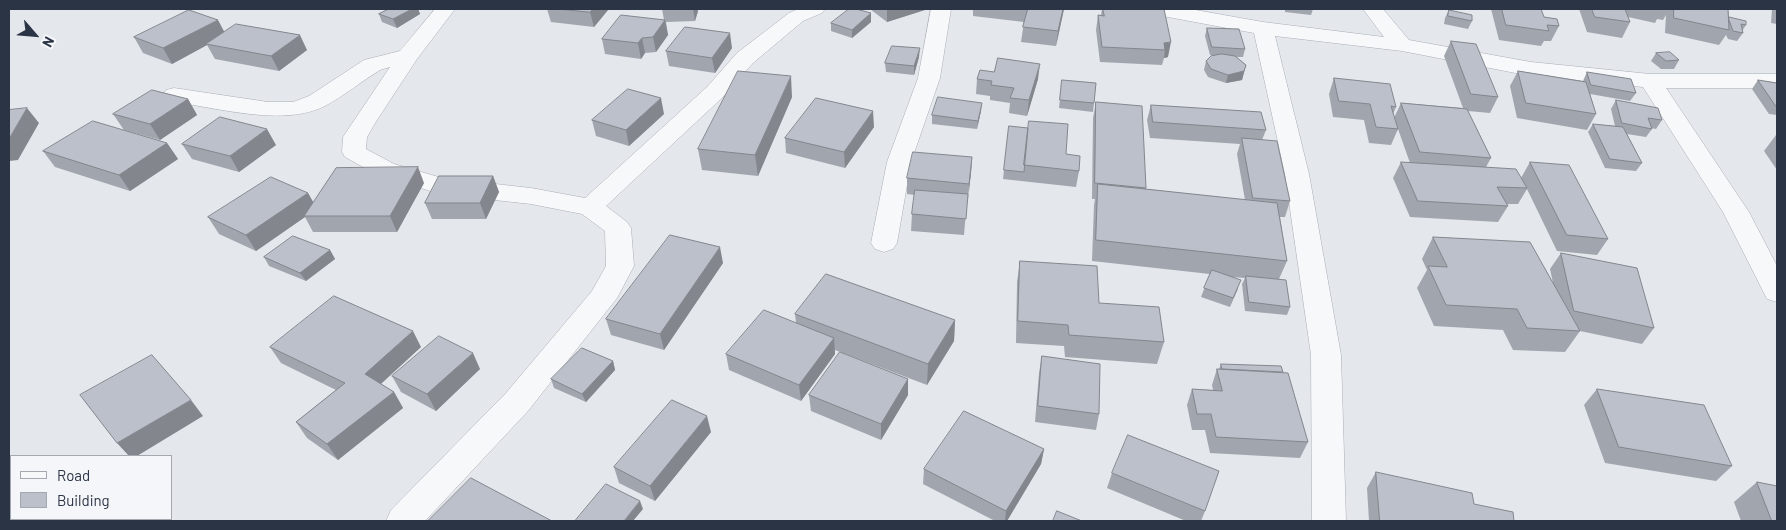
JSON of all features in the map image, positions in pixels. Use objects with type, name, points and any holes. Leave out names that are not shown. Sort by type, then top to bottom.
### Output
[{"type":"street","points":[[403,521],[516,402],[603,298],[620,266],[618,228],[590,207],[532,196],[440,186],[385,169],[354,152],[355,137],[408,56],[445,9]]},
{"type":"street","points":[[590,207],[716,92],[745,58],[796,18],[815,9]]},
{"type":"street","points":[[884,243],[899,162],[929,78],[941,9]]},
{"type":"street","points":[[1157,9],[1263,28],[1402,45],[1531,69],[1650,81],[1777,81]]},
{"type":"street","points":[[1373,9],[1402,45]]},
{"type":"street","points":[[1263,28],[1297,174],[1326,355],[1329,521]]},
{"type":"street","points":[[174,95],[268,109],[296,109],[317,101],[372,65],[408,56]]},
{"type":"street","points":[[1650,81],[1736,212],[1777,292]]},
{"type":"building","points":[[389,9],[412,9],[393,19],[379,14]]},
{"type":"building","points":[[559,9],[593,9],[590,12]]},
{"type":"building","points":[[849,9],[871,13],[852,30],[831,23]]},
{"type":"building","points":[[1028,9],[1063,9],[1058,31],[1023,27]]},
{"type":"building","points":[[1103,9],[1164,9],[1171,42],[1164,43],[1165,50],[1102,47],[1098,15],[1104,16]]},
{"type":"building","points":[[1502,9],[1541,9],[1544,17],[1557,19],[1559,26],[1547,25],[1549,31],[1506,25]]},
{"type":"building","points":[[1592,9],[1625,9],[1630,22],[1595,17]]},
{"type":"building","points":[[1674,9],[1728,9],[1729,30],[1674,18]]},
{"type":"building","points":[[189,10],[218,20],[163,48],[134,37]]},
{"type":"building","points":[[1449,10],[1472,15],[1472,21],[1448,16]]},
{"type":"building","points":[[621,15],[665,20],[653,37],[642,38],[638,43],[602,39]]},
{"type":"building","points":[[1729,17],[1746,21],[1746,25],[1741,24],[1743,33],[1733,31]]},
{"type":"building","points":[[236,24],[300,35],[271,56],[206,44]]},
{"type":"building","points":[[685,27],[730,33],[712,58],[666,51]]},
{"type":"building","points":[[1207,28],[1239,29],[1245,49],[1212,47]]},
{"type":"building","points":[[1451,41],[1476,44],[1498,97],[1471,94]]},
{"type":"building","points":[[892,46],[920,48],[914,66],[885,63]]},
{"type":"building","points":[[1670,52],[1679,60],[1666,61],[1656,53]]},
{"type":"building","points":[[1222,54],[1235,56],[1246,65],[1244,71],[1228,75],[1211,69],[1206,61],[1211,56]]},
{"type":"building","points":[[998,58],[1040,64],[1029,100],[1010,98],[1014,88],[991,85],[992,81],[977,79],[980,70],[994,72]]},
{"type":"building","points":[[738,71],[791,76],[755,155],[698,149]]},
{"type":"building","points":[[1518,71],[1586,82],[1596,114],[1526,103]]},
{"type":"building","points":[[1587,72],[1631,79],[1636,93],[1591,85]]},
{"type":"building","points":[[1334,78],[1390,84],[1396,107],[1391,106],[1398,129],[1376,127],[1370,104],[1339,101]]},
{"type":"building","points":[[1062,80],[1096,83],[1094,103],[1060,100]]},
{"type":"building","points":[[1758,80],[1777,83],[1777,106],[1776,106]]},
{"type":"building","points":[[628,89],[661,98],[626,130],[592,120]]},
{"type":"building","points":[[152,90],[188,99],[150,124],[113,114]]},
{"type":"building","points":[[938,97],[982,103],[978,121],[932,115]]},
{"type":"building","points":[[816,98],[873,111],[844,152],[785,138]]},
{"type":"building","points":[[1616,100],[1658,108],[1662,120],[1648,118],[1652,129],[1622,123]]},
{"type":"building","points":[[1096,102],[1142,106],[1146,188],[1095,183]]},
{"type":"building","points":[[1401,103],[1467,109],[1491,158],[1420,152]]},
{"type":"building","points":[[1151,105],[1261,112],[1266,130],[1153,122]]},
{"type":"building","points":[[27,108],[9,139],[9,110]]},
{"type":"building","points":[[220,117],[267,129],[230,156],[182,144]]},
{"type":"building","points":[[93,121],[167,143],[119,175],[43,151]]},
{"type":"building","points":[[1029,121],[1068,124],[1066,154],[1080,156],[1079,171],[1024,165]]},
{"type":"building","points":[[1593,124],[1623,127],[1642,163],[1610,159]]},
{"type":"building","points":[[1009,126],[1028,128],[1024,172],[1004,170]]},
{"type":"building","points":[[1242,138],[1277,141],[1290,201],[1253,198]]},
{"type":"building","points":[[913,152],[972,157],[969,184],[907,178]]},
{"type":"building","points":[[1401,162],[1516,169],[1527,188],[1497,187],[1508,206],[1418,201]]},
{"type":"building","points":[[1530,162],[1569,165],[1608,239],[1567,235]]},
{"type":"building","points":[[418,167],[390,216],[304,216],[336,168]]},
{"type":"building","points":[[439,176],[493,176],[480,203],[425,203]]},
{"type":"building","points":[[271,177],[308,193],[246,235],[208,217]]},
{"type":"building","points":[[1098,184],[1277,203],[1287,261],[1096,240]]},
{"type":"building","points":[[915,190],[968,194],[966,219],[912,214]]},
{"type":"building","points":[[670,235],[720,247],[660,334],[606,319]]},
{"type":"building","points":[[293,236],[330,250],[300,273],[264,257]]},
{"type":"building","points":[[1433,237],[1530,242],[1580,331],[1527,328],[1517,309],[1446,305],[1428,266],[1447,267]]},
{"type":"building","points":[[1561,253],[1637,268],[1654,328],[1574,311]]},
{"type":"building","points":[[1020,261],[1097,266],[1099,303],[1159,307],[1164,342],[1069,335],[1068,325],[1018,321]]},
{"type":"building","points":[[1212,270],[1241,280],[1233,298],[1204,288]]},
{"type":"building","points":[[826,274],[955,320],[928,364],[795,314]]},
{"type":"building","points":[[1246,276],[1286,280],[1290,307],[1249,302]]},
{"type":"building","points":[[334,296],[413,331],[365,374],[394,392],[327,444],[296,422],[345,383],[270,347]]},
{"type":"building","points":[[764,310],[834,338],[799,385],[726,354]]},
{"type":"building","points":[[439,336],[473,353],[427,394],[392,376]]},
{"type":"building","points":[[582,348],[613,361],[582,394],[551,379]]},
{"type":"building","points":[[840,352],[908,379],[881,424],[809,395]]},
{"type":"building","points":[[152,355],[191,400],[117,443],[80,395]]},
{"type":"building","points":[[1042,356],[1100,364],[1099,414],[1038,406]]},
{"type":"building","points":[[1221,364],[1281,366],[1283,372],[1222,369]]},
{"type":"building","points":[[1217,369],[1288,373],[1308,442],[1216,437],[1211,414],[1197,414],[1192,389],[1222,391]]},
{"type":"building","points":[[1597,389],[1704,405],[1732,466],[1619,447]]},
{"type":"building","points":[[672,400],[707,416],[650,486],[614,467]]},
{"type":"building","points":[[964,411],[1044,449],[1006,511],[924,469]]},
{"type":"building","points":[[1128,435],[1219,471],[1205,511],[1112,473]]},
{"type":"building","points":[[1376,472],[1472,493],[1474,504],[1513,512],[1514,521],[1380,521]]},
{"type":"building","points":[[471,478],[552,521],[428,521]]},
{"type":"building","points":[[1757,482],[1777,486],[1777,521],[1772,521]]},
{"type":"building","points":[[606,484],[640,501],[624,521],[575,521]]},
{"type":"building","points":[[1057,511],[1082,521],[1053,521]]},
{"type":"building","points":[[86,520],[88,521],[43,521]]}]
